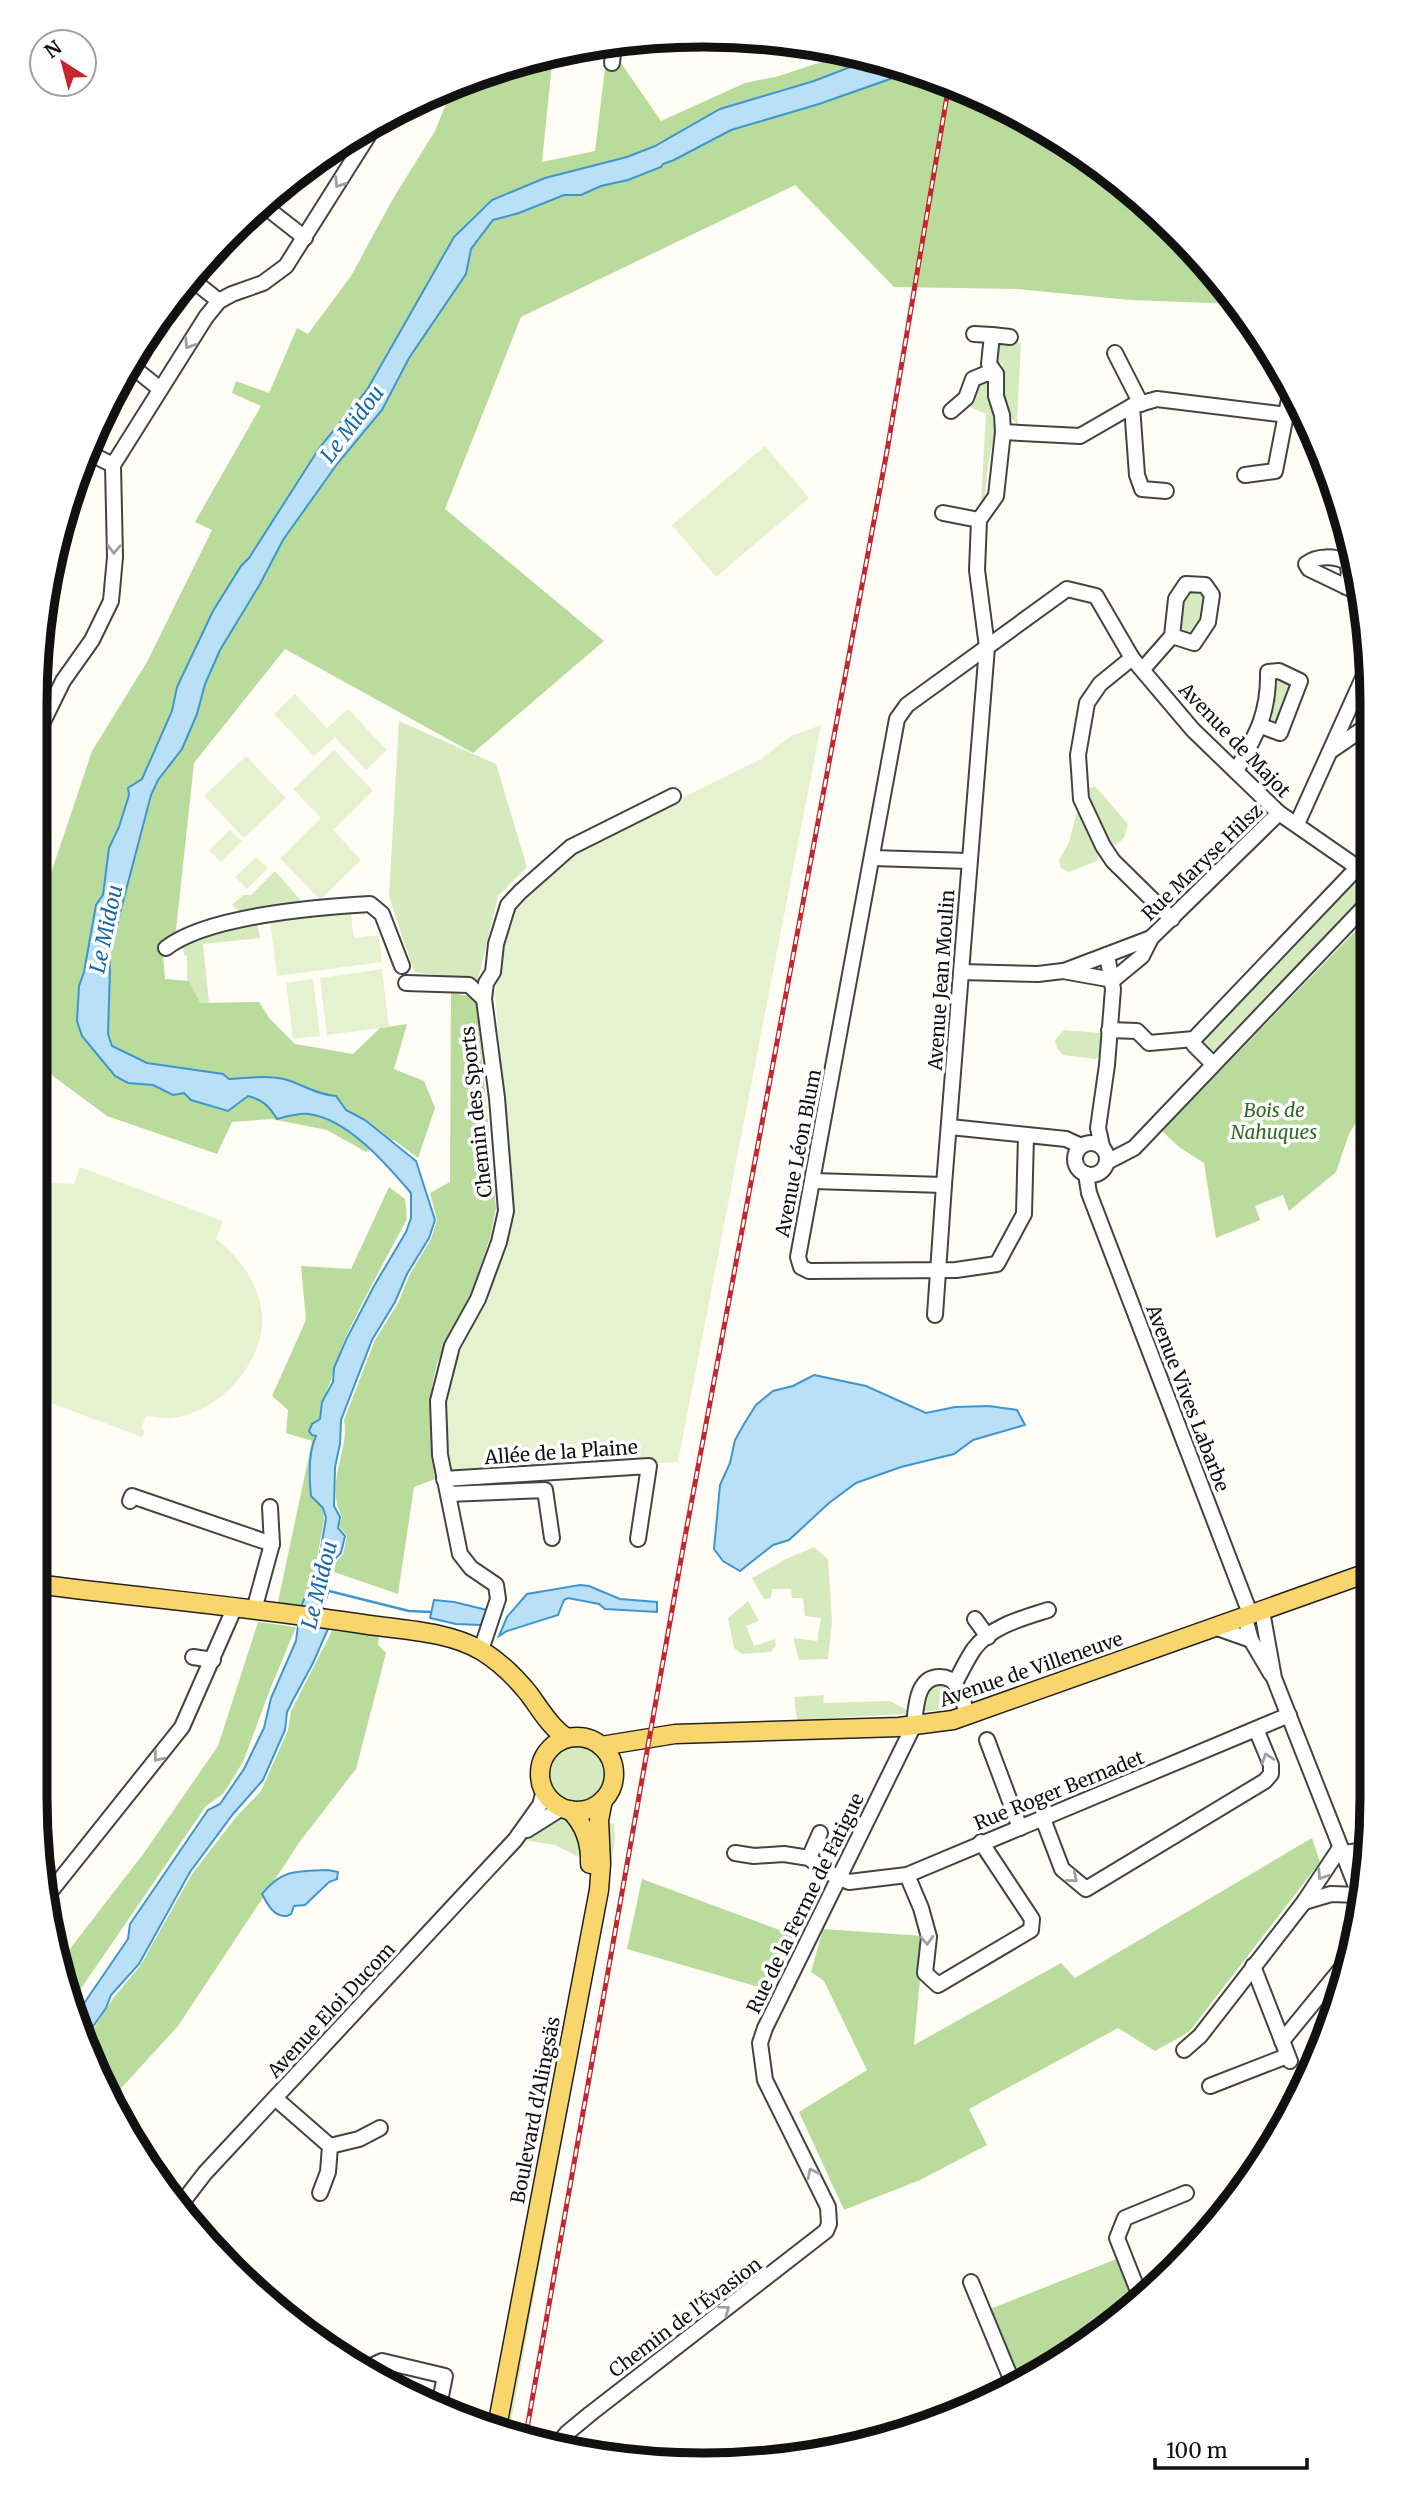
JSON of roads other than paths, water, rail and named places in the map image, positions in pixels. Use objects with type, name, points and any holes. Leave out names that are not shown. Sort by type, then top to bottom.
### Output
[{"type":"main road","name":"Avenue de Villeneuve","points":[[601,1745],[650,1736],[694,1732],[936,1724],[968,1716],[1360,1576]]},
{"type":"main road","points":[[47,1586],[288,1614],[440,1637],[481,1650],[503,1667],[554,1727],[567,1738]]},
{"type":"main road","points":[[533,1700],[548,1750]]},
{"type":"main road","name":"Avenue de Villeneuve","points":[[612,1763],[629,1748],[650,1736]]},
{"type":"main road","points":[[567,1738],[590,1739],[601,1745],[612,1763],[613,1783],[603,1800],[587,1810],[566,1809],[555,1804],[544,1791],[540,1778],[540,1768],[548,1750],[567,1738]]},
{"type":"main road","name":"Boulevard d'Alingsäs","points":[[498,2420],[599,1890],[601,1864],[598,1820],[603,1800]]},
{"type":"main road","name":"Boulevard d'Alingsäs","points":[[491,2417],[588,1891],[588,1839],[578,1818],[566,1809]]},
{"type":"street","points":[[612,63],[613,54]]},
{"type":"street","points":[[47,714],[63,681],[92,640],[111,601],[115,557],[113,465],[206,317],[219,301],[263,283],[286,266],[353,149]]},
{"type":"street","points":[[270,211],[304,237]]},
{"type":"street","points":[[199,285],[219,301]]},
{"type":"street","points":[[974,334],[1010,337]]},
{"type":"street","points":[[943,513],[979,520],[996,496],[1003,432],[1002,415],[996,396],[996,374],[989,364],[992,335]]},
{"type":"street","points":[[1115,353],[1136,405],[1137,475],[1142,489],[1166,491]]},
{"type":"street","points":[[137,371],[160,389]]},
{"type":"street","points":[[951,411],[967,398],[973,379],[985,374],[996,374]]},
{"type":"street","points":[[1003,432],[1080,436],[1136,405],[1157,400],[1292,413]]},
{"type":"street","points":[[1245,475],[1275,471],[1293,414]]},
{"type":"street","points":[[95,456],[113,465]]},
{"type":"street","name":"Avenue Jean Moulin","points":[[936,1315],[987,647],[977,570],[979,520]]},
{"type":"street","name":"Avenue de Majot","points":[[987,647],[1067,589],[1096,596],[1132,658],[1194,730],[1279,813],[1360,870]]},
{"type":"street","points":[[1143,669],[1172,636]]},
{"type":"street","name":"Avenue Léon Blum","points":[[987,647],[907,705],[897,719],[798,1257],[801,1266],[809,1271],[938,1270],[997,1264],[1024,1214],[1026,1136]]},
{"type":"street","points":[[1132,658],[1100,684],[1087,703],[1078,755],[1081,799],[1112,861],[1172,919]]},
{"type":"street","points":[[1297,824],[1331,750],[1360,700]]},
{"type":"street","points":[[1236,771],[1261,726]]},
{"type":"street","points":[[1331,750],[1360,731]]},
{"type":"street","name":"Chemin des Sports","points":[[481,1650],[498,1599],[496,1585],[471,1568],[460,1554],[440,1455],[438,1402],[452,1346],[478,1299],[499,1242],[506,1211],[498,1106],[484,999],[486,983],[493,972],[496,944],[508,905],[520,892],[571,847],[673,796]]},
{"type":"street","name":"Rue Maryse Hilsz","points":[[961,972],[1038,974],[1063,971],[1151,938],[1279,813]]},
{"type":"street","points":[[872,858],[969,860]]},
{"type":"street","points":[[1109,1030],[1137,1031],[1149,1042],[1194,1039],[1360,873]]},
{"type":"street","points":[[166,948],[180,937],[234,920],[316,908],[370,904],[382,914],[402,966]]},
{"type":"street","points":[[950,1128],[1066,1139],[1093,1157],[1134,1148],[1360,911]]},
{"type":"street","name":"Rue Maryse Hilsz","points":[[1063,971],[1113,980],[1142,956],[1151,938]]},
{"type":"street","points":[[1093,1157],[1107,1065],[1113,980],[1107,955]]},
{"type":"street","points":[[406,983],[469,985],[484,999]]},
{"type":"street","points":[[1194,1039],[1195,1045],[1213,1064]]},
{"type":"street","name":"Avenue Vives Labarbe","points":[[1093,1157],[1090,1193],[1253,1615]]},
{"type":"street","points":[[813,1181],[944,1185]]},
{"type":"street","name":"Allée de la Plaine","points":[[444,1479],[649,1466],[638,1539]]},
{"type":"street","points":[[448,1494],[545,1490],[552,1538]]},
{"type":"street","points":[[130,1501],[132,1496],[272,1544]]},
{"type":"street","points":[[254,1611],[272,1544],[270,1507]]},
{"type":"street","points":[[54,1887],[182,1727],[234,1609]]},
{"type":"street","points":[[968,1716],[955,1683],[976,1647],[1011,1622],[1048,1610]]},
{"type":"street","points":[[1253,1615],[1251,1640],[1274,1678]]},
{"type":"street","points":[[1253,1615],[1274,1678],[1354,1879]]},
{"type":"street","points":[[975,1619],[988,1637]]},
{"type":"street","points":[[1217,1628],[1251,1640]]},
{"type":"street","points":[[193,1657],[213,1660]]},
{"type":"street","name":"Rue de la Ferme de Fatigue","points":[[830,2216],[765,2080],[760,2043],[914,1726],[917,1699],[924,1684],[929,1679],[940,1677],[955,1683]]},
{"type":"street","points":[[176,1716],[195,1700]]},
{"type":"street","name":"Rue Roger Bernadet","points":[[840,1878],[849,1882],[907,1875],[1289,1715]]},
{"type":"street","points":[[1043,1819],[1062,1869],[1086,1889],[1265,1780],[1271,1774],[1271,1765],[1256,1729]]},
{"type":"street","points":[[987,1740],[1020,1828]]},
{"type":"street","name":"Avenue Eloi Ducom","points":[[185,2199],[205,2173],[515,1840],[540,1805],[544,1791]]},
{"type":"street","name":"Avenue Eloi Ducom","points":[[515,1840],[566,1809]]},
{"type":"street","points":[[809,1858],[820,1833]]},
{"type":"street","points":[[907,1875],[921,1908],[929,1937],[925,1973],[939,1985],[1031,1930],[1032,1919],[981,1842]]},
{"type":"street","points":[[1341,1850],[1357,1850]]},
{"type":"street","points":[[1184,2050],[1200,2036],[1341,1850]]},
{"type":"street","points":[[735,1853],[754,1856],[784,1854],[809,1858],[825,1871],[840,1878]]},
{"type":"street","points":[[1304,1902],[1331,1894],[1352,1893]]},
{"type":"street","points":[[1210,2086],[1289,2058],[1253,1966]]},
{"type":"street","points":[[1282,2041],[1333,1978]]},
{"type":"street","points":[[275,2098],[330,2146]]},
{"type":"street","points":[[330,2146],[359,2139],[380,2128]]},
{"type":"street","points":[[320,2193],[328,2172],[330,2146]]},
{"type":"street","points":[[1137,2289],[1118,2238],[1125,2218],[1186,2193]]},
{"type":"street","name":"Chemin de l'Évasion","points":[[564,2437],[574,2427],[821,2237],[829,2224],[830,2216]]},
{"type":"street","points":[[971,2282],[1010,2377]]},
{"type":"street","points":[[374,2364],[382,2361],[445,2376],[441,2398]]},
{"type":"water","name":"Le Midou","points":[[854,65],[894,76],[819,104],[731,130],[661,167],[628,180],[601,186],[581,195],[564,195],[493,220],[471,249],[466,274],[409,358],[382,410],[337,464],[283,540],[220,650],[182,749],[158,780],[151,795],[109,950],[108,1034],[112,1046],[147,1063],[223,1074],[229,1079],[277,1078],[322,1094],[336,1096],[346,1110],[365,1120],[416,1161],[435,1220],[429,1238],[372,1340],[341,1420],[335,1467],[334,1506],[340,1517],[338,1528],[345,1536],[341,1553],[332,1562],[328,1593],[322,1611],[328,1629],[287,1712],[285,1730],[263,1780],[233,1814],[190,1872],[139,1964],[111,1995],[106,2008],[90,2030],[82,2007],[128,1939],[130,1924],[208,1810],[220,1804],[244,1769],[264,1728],[271,1698],[296,1641],[300,1609],[318,1566],[326,1518],[323,1508],[311,1496],[310,1457],[316,1436],[309,1431],[312,1424],[320,1419],[322,1402],[333,1382],[334,1368],[346,1340],[406,1232],[411,1218],[411,1193],[366,1145],[338,1125],[309,1114],[277,1119],[265,1104],[248,1096],[228,1111],[191,1100],[184,1093],[173,1095],[153,1085],[128,1083],[115,1076],[82,1036],[77,1021],[79,986],[96,905],[103,895],[109,848],[119,827],[129,795],[128,788],[142,779],[172,711],[177,687],[213,611],[320,447],[367,390],[454,237],[492,200],[545,178],[627,157],[655,146],[720,109],[814,81]]},
{"type":"water","points":[[814,1375],[866,1386],[926,1413],[955,1407],[989,1406],[1017,1410],[1025,1425],[973,1440],[954,1454],[901,1467],[856,1483],[829,1503],[789,1540],[773,1545],[740,1571],[723,1561],[714,1549],[720,1485],[730,1463],[735,1440],[756,1405],[773,1391],[793,1386]]},
{"type":"water","points":[[580,1585],[620,1599],[657,1602],[657,1612],[605,1609],[599,1604],[568,1598],[564,1600],[558,1615],[499,1636],[507,1617],[527,1594]]},
{"type":"water","points":[[434,1600],[487,1610],[481,1625],[456,1624],[430,1618]]},
{"type":"water","points":[[328,1870],[338,1872],[337,1879],[329,1882],[305,1905],[294,1906],[291,1914],[287,1916],[274,1912],[262,1894],[277,1880],[291,1873]]},
{"type":"waterway","name":"Le Midou","points":[[329,1591],[409,1611],[431,1612]]},
{"type":"railway","points":[[527,2428],[685,1537],[887,451],[947,94]]},
{"type":"park label","name":"Bois de Nahuques","points":[[1274,1121]]}]
